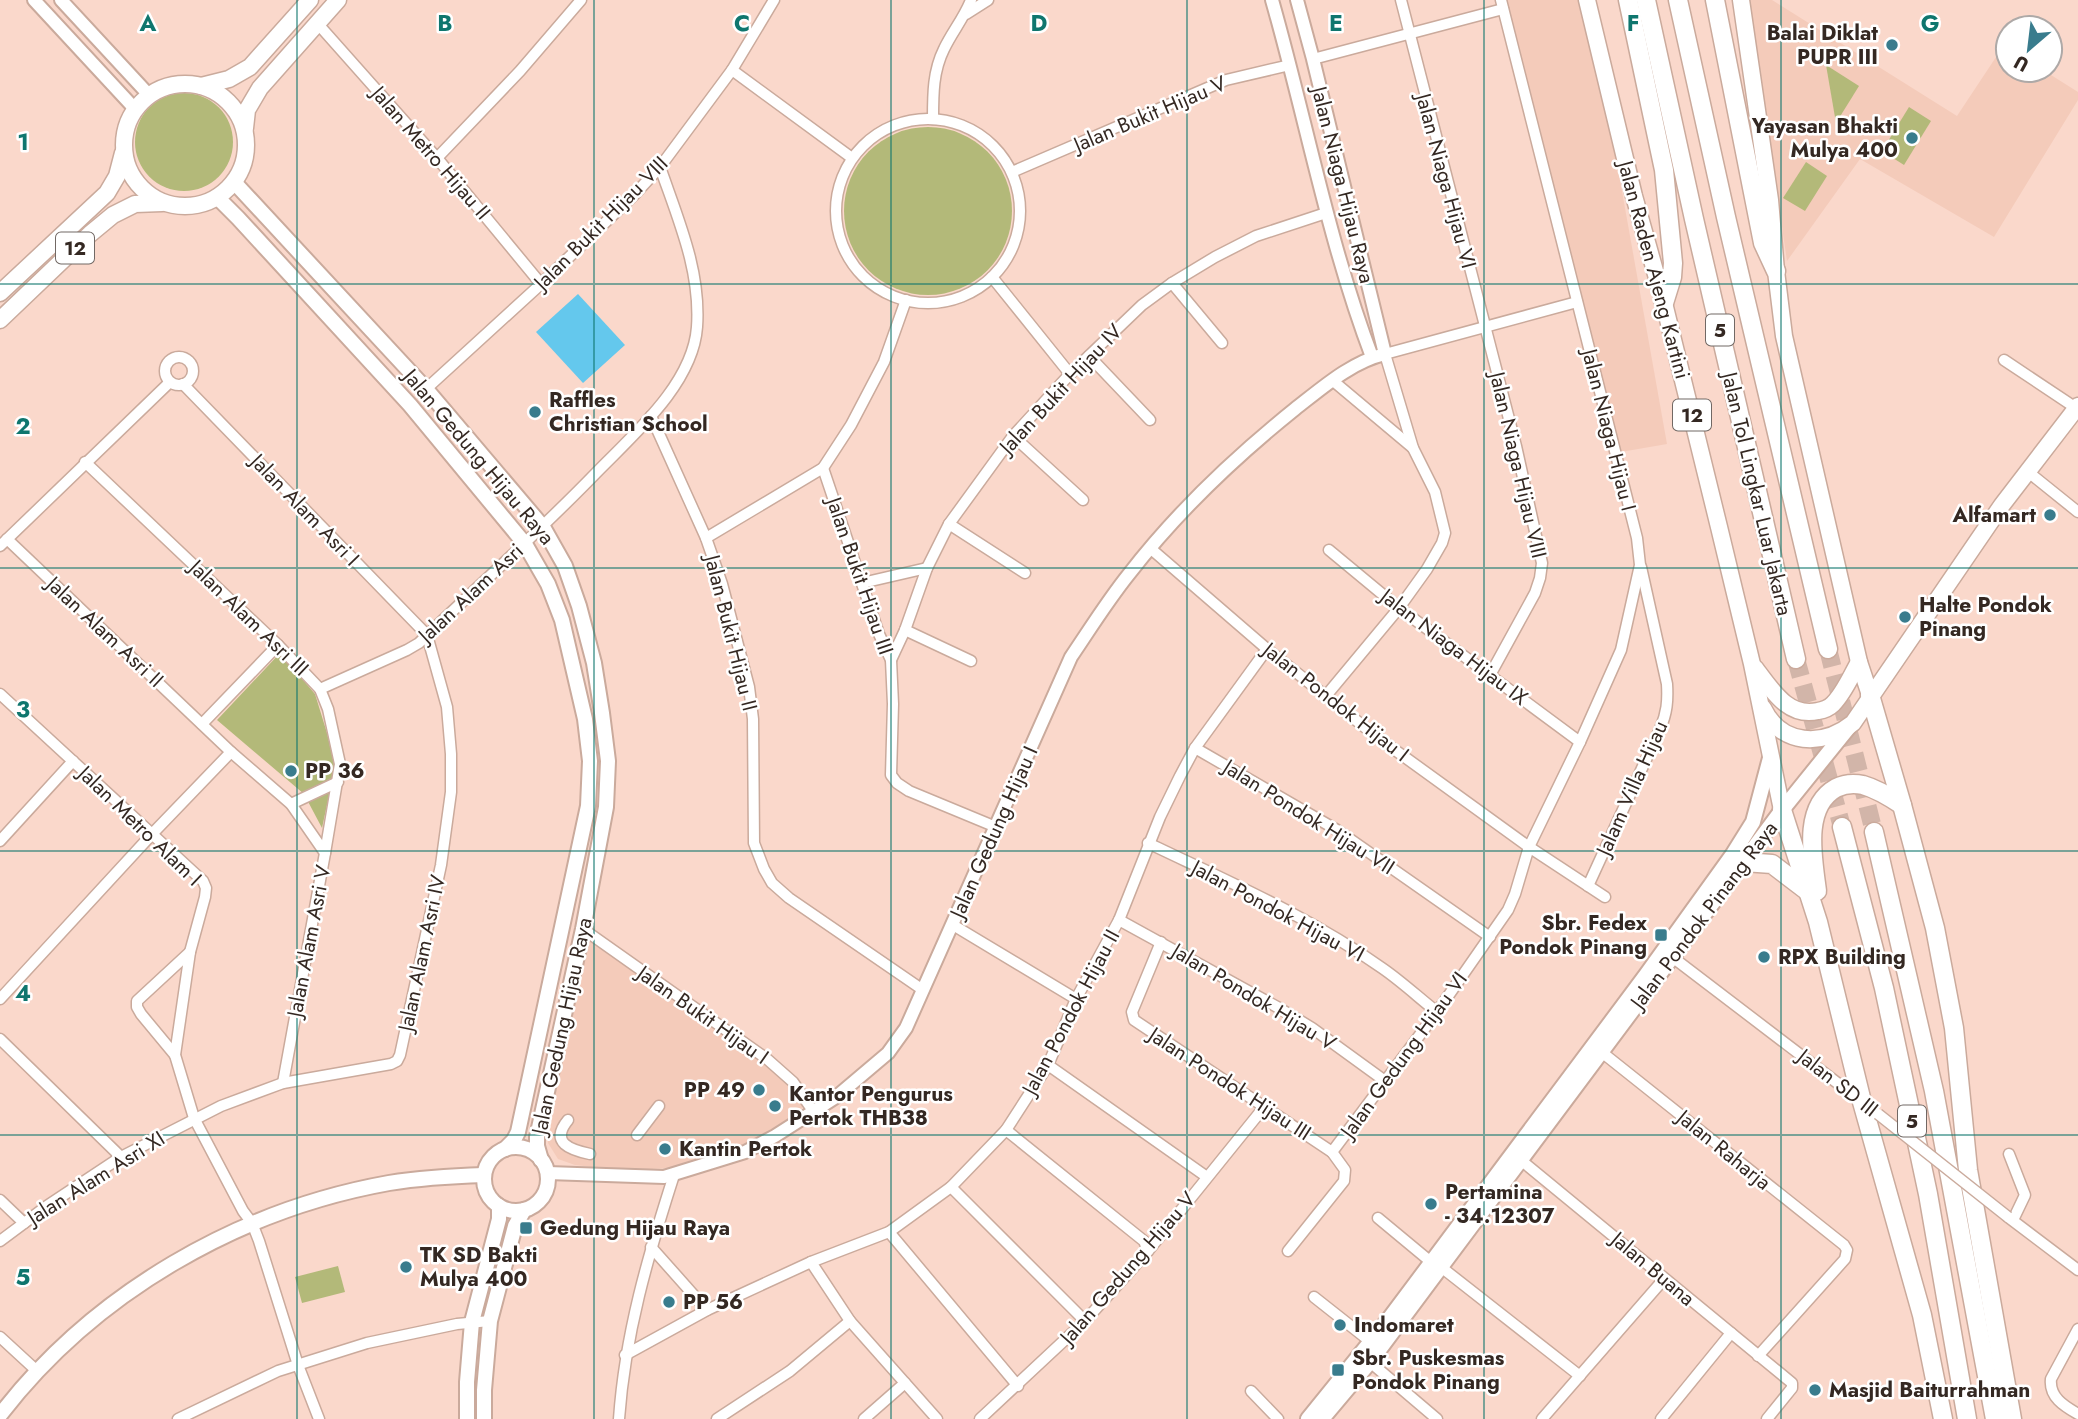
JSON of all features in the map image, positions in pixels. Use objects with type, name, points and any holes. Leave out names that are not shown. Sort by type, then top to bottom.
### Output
[{"type":"highway","name":"12","points":[[0,293],[107,193],[117,176],[126,128],[135,109],[149,95],[169,86],[201,86],[229,79],[250,67],[310,0]]},
{"type":"highway","points":[[234,182],[245,158],[244,130],[247,110],[260,88],[338,0]]},
{"type":"highway","name":"Jalan Raden Ajeng Kartini","points":[[1587,0],[1752,664],[1782,810]]},
{"type":"highway","points":[[1628,0],[1664,170],[1673,263],[1664,303]]},
{"type":"highway","name":"Jalan Tol Lingkar Luar Jakarta","points":[[1646,0],[1796,659]]},
{"type":"highway","name":"Jalan Tol Lingkar Luar Jakarta","points":[[1678,0],[1828,649]]},
{"type":"highway","points":[[1715,0],[1763,243],[1776,271]]},
{"type":"highway","points":[[1741,0],[1770,200],[1784,336],[1859,662],[1935,928],[1954,1028],[1968,1170],[2012,1419]]},
{"type":"highway","points":[[201,86],[226,100],[234,109],[244,130]]},
{"type":"highway","points":[[124,150],[128,167],[136,182],[149,194],[164,202]]},
{"type":"highway","name":"12","points":[[0,320],[113,215],[135,204],[164,202],[186,206],[207,202],[234,182]]},
{"type":"highway","name":"Jalan Pondok Pinang Raya","points":[[1853,723],[2027,471],[2077,407]]},
{"type":"highway","points":[[1752,664],[1783,702],[1801,713],[1825,710],[1833,704],[1859,662]]},
{"type":"highway","name":"Jalan Raden Ajeng Kartini","points":[[1760,703],[1773,724],[1795,737],[1820,739],[1843,731],[1853,723]]},
{"type":"highway","points":[[1818,922],[1813,836],[1819,808],[1826,797],[1841,786],[1862,785],[1883,793],[1902,805]]},
{"type":"highway","points":[[1782,810],[1810,893],[1862,1102],[1922,1315],[1943,1419]]},
{"type":"highway","name":"5","points":[[1842,827],[1884,988],[1928,1194],[1967,1419]]},
{"type":"highway","name":"5","points":[[1874,832],[1934,1091],[1995,1419]]},
{"type":"highway","points":[[1744,862],[1772,864],[1810,893]]},
{"type":"main road","name":"Jalan Gedung Hijau Raya","points":[[234,182],[426,389],[542,527],[565,566],[579,606],[594,663],[608,761],[606,807],[583,929],[537,1137],[541,1160]]},
{"type":"main road","name":"Jalan Gedung Hijau Raya","points":[[217,197],[410,405],[525,544],[548,584],[562,620],[585,719],[590,761],[588,806],[518,1132],[505,1149]]},
{"type":"main road","points":[[238,218],[244,205],[253,203]]},
{"type":"main road","name":"Jalan Pondok Pinang Raya","points":[[1690,922],[1744,862],[1782,810],[1853,723]]},
{"type":"main road","name":"Jalan Pondok Pinang Raya","points":[[1322,1419],[1690,922],[1753,822],[1770,758]]},
{"type":"main road","points":[[484,1419],[490,1321],[515,1226],[524,1210],[541,1200],[546,1192],[548,1174],[534,1153],[525,1148],[505,1149],[491,1159],[484,1175],[487,1193],[499,1206],[507,1210],[524,1210]]},
{"type":"main road","points":[[0,1415],[37,1371],[95,1317],[131,1290],[185,1256],[252,1223],[360,1189],[433,1177],[484,1175]]},
{"type":"main road","points":[[467,1419],[472,1322],[499,1219],[499,1206]]},
{"type":"main road","name":"Jalan Pondok Pinang Raya","points":[[1308,1419],[1365,1359],[1371,1342],[1436,1265]]},
{"type":"street","points":[[34,0],[135,109]]},
{"type":"street","points":[[61,0],[149,95]]},
{"type":"street","points":[[437,158],[520,71],[581,0]]},
{"type":"street","name":"Jalan Bukit Hijau VIII","points":[[426,389],[617,212],[660,167],[732,69],[774,0]]},
{"type":"street","points":[[933,119],[933,82],[944,49],[971,0]]},
{"type":"street","points":[[965,14],[988,0]]},
{"type":"street","name":"Jalan Niaga Hijau Raya","points":[[1272,0],[1326,213],[1372,357]]},
{"type":"street","name":"Jalan Niaga Hijau Raya","points":[[1297,0],[1385,354],[1413,448]]},
{"type":"street","name":"Jalan Niaga Hijau VI","points":[[1401,0],[1485,327]]},
{"type":"street","points":[[1313,59],[1408,35],[1502,4]]},
{"type":"street","name":"Jalan Niaga Hijau I","points":[[1502,4],[1637,537],[1640,565],[1621,649],[1529,847]]},
{"type":"street","name":"Jalan Metro Hijau II","points":[[318,24],[437,158],[541,284]]},
{"type":"street","name":"Jalan Bukit Hijau V","points":[[1012,172],[1226,80],[1290,65]]},
{"type":"street","points":[[732,69],[852,158]]},
{"type":"street","points":[[111,83],[121,80],[127,71]]},
{"type":"street","points":[[933,119],[972,129],[995,148],[1012,172],[1018,190],[1021,209],[1019,228],[1005,263],[978,289],[943,302],[906,300],[867,280],[852,263],[836,222],[836,200],[841,178],[852,158],[867,141],[887,128],[909,120],[933,119]]},
{"type":"street","points":[[1308,135],[1330,130]]},
{"type":"street","name":"Jalan Alam Asri","points":[[320,690],[407,650],[427,635],[542,527],[651,416],[669,393],[688,362],[697,329],[693,268],[660,167]]},
{"type":"street","name":"Jalan Bukit Hijau IV","points":[[891,660],[905,630],[927,568],[949,524],[1013,436],[1070,374],[1142,305],[1172,283],[1256,236],[1326,213]]},
{"type":"street","points":[[992,277],[1070,374]]},
{"type":"street","points":[[1172,283],[1222,343]]},
{"type":"street","points":[[706,538],[823,468],[851,425],[884,362],[906,300]]},
{"type":"street","points":[[1385,354],[1577,302]]},
{"type":"street","name":"Jalan Niaga Hijau VIII","points":[[1485,327],[1516,446],[1542,563],[1535,593],[1490,675]]},
{"type":"street","name":"Jalan Gedung Hijau I","points":[[548,1174],[664,1177],[745,1152],[836,1097],[888,1053],[906,1028],[1071,657],[1121,584],[1150,548],[1212,481],[1269,430],[1332,380],[1372,357],[1385,354]]},
{"type":"street","points":[[1089,356],[1150,420]]},
{"type":"street","points":[[173,358],[184,358],[192,366],[192,377],[179,385],[170,382],[166,367],[173,358]]},
{"type":"street","points":[[2004,359],[2077,407]]},
{"type":"street","points":[[1325,697],[1399,608],[1427,569],[1445,533],[1435,492],[1413,448],[1332,380]]},
{"type":"street","points":[[4,543],[170,382]]},
{"type":"street","name":"Jalan Alam Asri I","points":[[183,384],[427,635]]},
{"type":"street","name":"Jalan Bukit Hijau II","points":[[651,416],[706,538],[722,584],[749,687],[753,719],[754,843],[764,869],[772,883],[789,898],[923,990]]},
{"type":"street","points":[[1013,436],[1083,500]]},
{"type":"street","name":"Jalan Alam Asri III","points":[[85,462],[278,645],[320,690],[328,709],[340,764],[326,853]]},
{"type":"street","name":"Jalan Bukit Hijau III","points":[[823,468],[879,634],[891,660],[891,775],[909,791],[996,827]]},
{"type":"street","points":[[2027,471],[2078,512]]},
{"type":"street","points":[[949,524],[1025,572]]},
{"type":"street","name":"Jalan Alam Asri II","points":[[4,543],[231,752]]},
{"type":"street","name":"Jalan Pondok Hijau I","points":[[1150,548],[1325,697],[1529,847]]},
{"type":"street","name":"Jalan Niaga Hijau IX","points":[[1329,550],[1399,608],[1580,742]]},
{"type":"street","name":"Jalam Villa Hijau","points":[[1588,886],[1660,729],[1668,703],[1667,684],[1640,565]]},
{"type":"street","points":[[862,583],[927,568]]},
{"type":"street","points":[[905,630],[971,661]]},
{"type":"street","name":"Jalan Alam Asri IV","points":[[194,1118],[283,1083],[391,1064],[397,1061],[400,1055],[441,865],[452,792],[447,707],[427,635]]},
{"type":"street","points":[[202,724],[278,645]]},
{"type":"street","name":"Jalan Pondok Hijau II","points":[[625,1355],[707,1310],[811,1262],[889,1232],[951,1187],[1006,1130],[1048,1065],[1076,999],[1119,920],[1160,817],[1195,748],[1267,649]]},
{"type":"street","name":"Jalan Metro Alam I","points":[[1,698],[204,881],[206,888],[190,952],[175,1055],[194,1118],[252,1223],[298,1365],[319,1419]]},
{"type":"street","name":"Jalan Pondok Hijau VII","points":[[1195,748],[1337,830],[1490,937]]},
{"type":"street","points":[[0,999],[231,752]]},
{"type":"street","name":"Jalan Alam Asri V","points":[[231,752],[291,804],[326,853],[283,1083]]},
{"type":"street","points":[[0,841],[73,761]]},
{"type":"street","points":[[291,804],[338,782]]},
{"type":"street","name":"Jalan Pondok Hijau VI","points":[[1149,843],[1290,913],[1336,939],[1382,968],[1437,1012]]},
{"type":"street","points":[[1529,847],[1605,897]]},
{"type":"street","name":"Jalan Gedung Hijau VI","points":[[1288,1251],[1344,1181],[1345,1170],[1332,1152],[1490,937],[1516,894],[1529,847]]},
{"type":"street","name":"Jalan Pondok Hijau V","points":[[1119,920],[1252,991],[1301,1021],[1385,1082]]},
{"type":"street","points":[[953,925],[1076,999]]},
{"type":"street","name":"Jalan Bukit Hijau I","points":[[583,929],[767,1059],[793,1082],[813,1111]]},
{"type":"street","name":"Jalan Pondok Hijau III","points":[[1161,942],[1132,1013],[1137,1023],[1332,1152]]},
{"type":"street","points":[[175,1055],[141,1014],[137,1007],[138,1000],[190,952]]},
{"type":"street","name":"Jalan SD III","points":[[1667,953],[2078,1270]]},
{"type":"street","points":[[0,1039],[121,1157]]},
{"type":"street","name":"Jalan Raharja","points":[[1597,1048],[1847,1250],[1844,1259],[1758,1356]]},
{"type":"street","points":[[1048,1065],[1207,1177]]},
{"type":"street","points":[[636,1135],[659,1106]]},
{"type":"street","name":"Jalan Gedung Hijau V","points":[[980,1419],[1086,1321],[1148,1251],[1265,1106]]},
{"type":"street","name":"Jalan Alam Asri XI","points":[[0,1241],[121,1157],[194,1118]]},
{"type":"street","points":[[568,1120],[563,1127],[562,1140],[565,1146],[590,1154]]},
{"type":"street","points":[[1006,1130],[1144,1241],[1148,1251]]},
{"type":"street","points":[[2009,1153],[2025,1195],[2011,1219]]},
{"type":"street","name":"Jalan Buana","points":[[1517,1157],[1793,1384],[1793,1388],[1767,1419]]},
{"type":"street","points":[[619,1419],[625,1355],[650,1247],[674,1175]]},
{"type":"street","points":[[951,1187],[1086,1321]]},
{"type":"street","points":[[0,1200],[24,1223]]},
{"type":"street","points":[[1378,1218],[1580,1376]]},
{"type":"street","points":[[889,1232],[1018,1385]]},
{"type":"street","points":[[650,1247],[707,1310]]},
{"type":"street","points":[[811,1262],[850,1321],[937,1419]]},
{"type":"street","points":[[1542,1419],[1664,1279]]},
{"type":"street","points":[[1314,1297],[1371,1342]]},
{"type":"street","points":[[178,1419],[278,1371],[367,1343],[472,1322],[490,1321]]},
{"type":"street","points":[[717,1419],[790,1371],[850,1321]]},
{"type":"street","points":[[2078,1329],[2051,1378],[2050,1386],[2061,1404],[2078,1414]]},
{"type":"street","points":[[1661,1419],[1731,1333]]},
{"type":"street","points":[[0,1337],[37,1371]]},
{"type":"street","points":[[1365,1359],[1437,1419]]},
{"type":"street","points":[[864,1419],[905,1383]]},
{"type":"street","points":[[1251,1391],[1278,1419]]},
{"type":"shaded area","points":[[1503,0],[1588,0],[1667,444],[1615,453]]},
{"type":"shaded area","name":"Yayasan Bhakti Mulya 400","points":[[1749,0],[1772,0],[1957,116],[1994,60],[1994,84],[2064,83],[2078,92],[2078,100],[1994,237],[1860,159],[1787,261]]},
{"type":"shaded area","points":[[589,941],[783,1072],[803,1105],[799,1114],[741,1148],[669,1168],[601,1168],[575,1165],[558,1159],[548,1143],[551,1114]]},
{"type":"green space","points":[[1826,65],[1859,86],[1836,123]]},
{"type":"green space","points":[[184,93],[203,97],[219,107],[229,123],[233,142],[229,161],[219,177],[203,187],[184,191],[165,187],[149,177],[139,161],[135,142],[139,123],[149,107],[165,97]]},
{"type":"green space","points":[[1909,107],[1931,121],[1904,165],[1882,151]]},
{"type":"green space","points":[[928,127],[960,134],[987,152],[1005,179],[1012,211],[1005,243],[987,270],[960,288],[928,295],[896,288],[869,270],[851,243],[844,211],[851,179],[869,152],[896,134]]},
{"type":"green space","points":[[1806,162],[1827,176],[1805,211],[1783,198]]},
{"type":"green space","points":[[280,653],[315,694],[327,733],[335,768],[322,828],[304,794],[217,720]]},
{"type":"green space","points":[[338,1266],[345,1292],[302,1303],[295,1277]]},
{"type":"water","points":[[578,294],[625,345],[583,383],[536,332]]},
{"type":"tunnel","points":[[1828,649],[1874,832]]},
{"type":"tunnel","points":[[1796,659],[1842,827]]},
{"type":"place","name":"Balai Diklat PUPR III","points":[[1892,45]]},
{"type":"place","name":"Yayasan Bhakti Mulya 400","points":[[1912,138]]},
{"type":"place","name":"Raffles Christian School","points":[[535,412]]},
{"type":"place","name":"Alfamart","points":[[2050,515]]},
{"type":"place","name":"Halte Pondok Pinang","points":[[1905,617]]},
{"type":"place","name":"PP 36","points":[[291,771]]},
{"type":"place","name":"Sbr. Fedex Pondok Pinang","points":[[1661,935]]},
{"type":"place","name":"RPX Building","points":[[1764,957]]},
{"type":"place","name":"PP 49","points":[[759,1090]]},
{"type":"place","name":"Kantor Pengurus Pertok THB38","points":[[775,1106]]},
{"type":"place","name":"Kantin Pertok","points":[[665,1149]]},
{"type":"place","name":"Pertamina - 34.12307","points":[[1431,1204]]},
{"type":"place","name":"Gedung Hijau Raya","points":[[526,1228]]},
{"type":"place","name":"TK SD Bakti Mulya 400","points":[[406,1267]]},
{"type":"place","name":"PP 56","points":[[669,1302]]},
{"type":"place","name":"Indomaret","points":[[1340,1325]]},
{"type":"place","name":"Sbr. Puskesmas Pondok Pinang","points":[[1338,1370]]},
{"type":"place","name":"Masjid Baiturrahman","points":[[1815,1390]]}]
